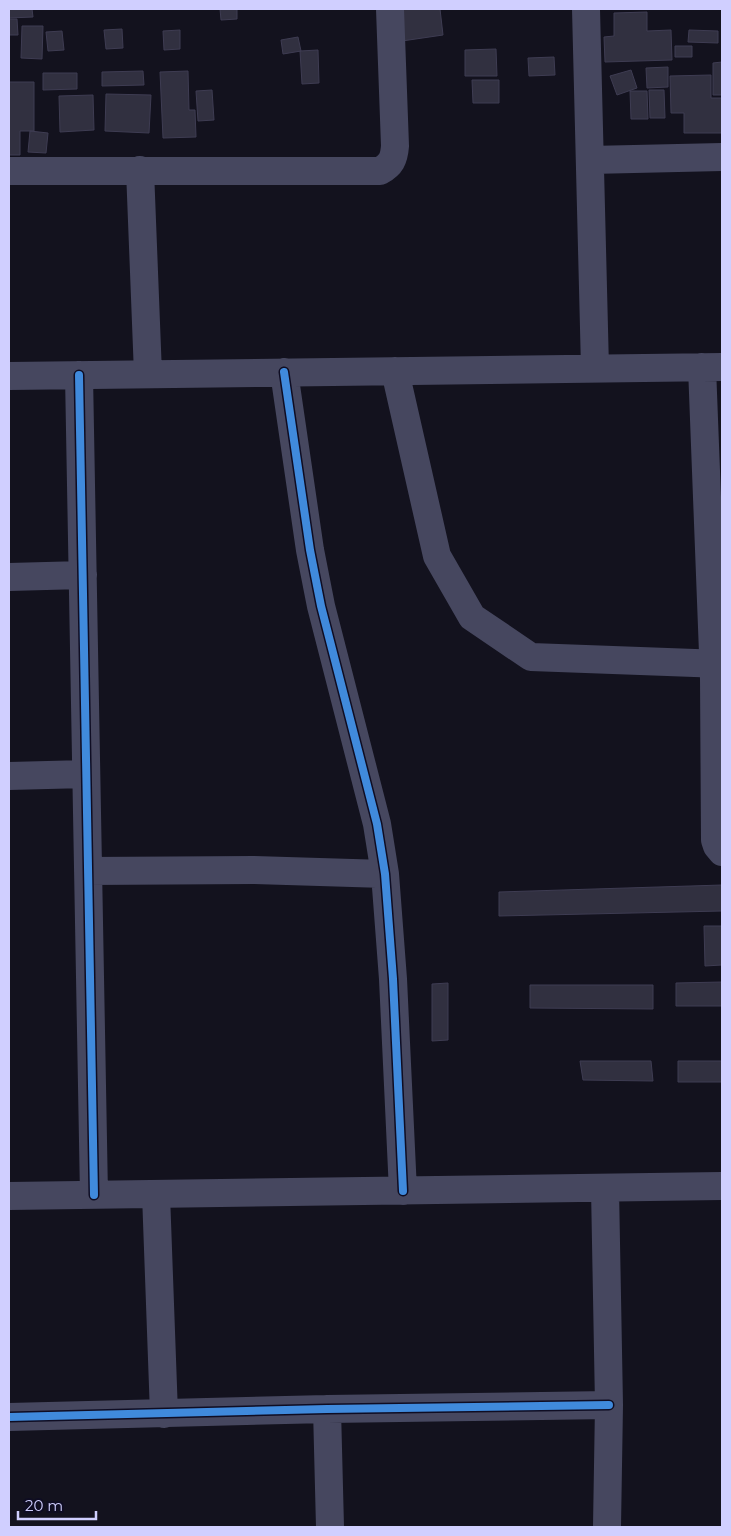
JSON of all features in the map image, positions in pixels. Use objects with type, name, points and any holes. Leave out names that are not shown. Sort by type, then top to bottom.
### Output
[{"type":"street","points":[[9,171],[380,172],[388,167],[392,160],[395,146],[390,9]]},
{"type":"street","points":[[586,9],[595,368]]},
{"type":"street","points":[[590,160],[722,157]]},
{"type":"street","points":[[140,170],[148,374]]},
{"type":"street","points":[[9,376],[712,367],[718,663],[715,840],[722,852]]},
{"type":"street","points":[[396,371],[437,556],[472,618],[531,657],[718,663]]},
{"type":"street","points":[[284,372],[310,550],[377,824],[386,874],[403,1190]]},
{"type":"street","points":[[79,375],[94,1194]]},
{"type":"street","points":[[9,577],[83,576]]},
{"type":"street","points":[[9,776],[86,774]]},
{"type":"street","points":[[88,871],[254,870],[386,874]]},
{"type":"street","points":[[9,1196],[722,1186]]},
{"type":"street","points":[[605,1188],[609,1405],[608,1527]]},
{"type":"street","points":[[156,1194],[164,1414]]},
{"type":"street","points":[[9,1416],[609,1405]]},
{"type":"street","points":[[327,1409],[330,1527]]},
{"type":"building","points":[[9,9],[32,9],[33,17],[9,18]]},
{"type":"building","points":[[220,9],[237,9],[237,19],[221,20]]},
{"type":"building","points":[[398,9],[440,9],[443,35],[402,41]]},
{"type":"building","points":[[647,12],[647,31],[671,30],[672,60],[605,62],[604,37],[614,36],[614,13]]},
{"type":"building","points":[[9,19],[17,19],[18,35],[9,35]]},
{"type":"building","points":[[22,26],[43,26],[42,59],[21,58]]},
{"type":"building","points":[[122,29],[123,48],[106,49],[104,30]]},
{"type":"building","points":[[180,30],[180,49],[164,50],[163,31]]},
{"type":"building","points":[[689,30],[718,31],[718,43],[688,42]]},
{"type":"building","points":[[62,31],[64,50],[48,51],[46,32]]},
{"type":"building","points":[[298,37],[301,51],[283,54],[281,40]]},
{"type":"building","points":[[675,46],[692,46],[692,57],[675,57]]},
{"type":"building","points":[[496,49],[497,76],[465,76],[465,50]]},
{"type":"building","points":[[318,50],[319,83],[302,84],[300,51]]},
{"type":"building","points":[[554,57],[555,75],[529,76],[528,58]]},
{"type":"building","points":[[722,62],[722,95],[713,95],[713,63]]},
{"type":"building","points":[[668,67],[668,87],[647,88],[646,68]]},
{"type":"building","points":[[631,70],[637,88],[617,95],[610,76]]},
{"type":"building","points":[[143,71],[144,85],[102,86],[102,72]]},
{"type":"building","points":[[188,71],[189,110],[195,110],[196,137],[163,138],[160,72]]},
{"type":"building","points":[[43,73],[77,73],[77,89],[43,90]]},
{"type":"building","points":[[711,75],[711,98],[722,98],[722,133],[684,133],[684,113],[671,113],[670,76]]},
{"type":"building","points":[[472,80],[499,80],[499,103],[473,103]]},
{"type":"building","points":[[9,82],[34,82],[34,131],[20,131],[20,155],[9,155]]},
{"type":"building","points":[[212,90],[214,120],[198,121],[196,91]]},
{"type":"building","points":[[649,90],[664,90],[665,118],[650,118]]},
{"type":"building","points":[[630,91],[647,91],[648,119],[631,119]]},
{"type":"building","points":[[106,94],[151,95],[149,133],[105,131]]},
{"type":"building","points":[[93,95],[94,130],[60,132],[59,96]]},
{"type":"building","points":[[30,131],[48,133],[46,153],[28,152]]},
{"type":"building","points":[[722,885],[722,911],[499,916],[499,892]]},
{"type":"building","points":[[704,926],[722,926],[722,965],[705,966]]},
{"type":"building","points":[[722,982],[722,1006],[676,1006],[676,983]]},
{"type":"building","points":[[448,983],[448,1040],[432,1041],[432,984]]},
{"type":"building","points":[[530,985],[653,985],[653,1009],[530,1008]]},
{"type":"building","points":[[580,1061],[651,1061],[653,1081],[583,1080]]},
{"type":"building","points":[[678,1061],[722,1061],[722,1082],[678,1082]]},
{"type":"cycle path","points":[[284,372],[310,550],[321,606],[377,824],[385,874],[393,979],[403,1191]]},
{"type":"cycle path","points":[[79,375],[94,1195]]},
{"type":"cycle path","points":[[9,1417],[327,1409],[609,1405]]}]
